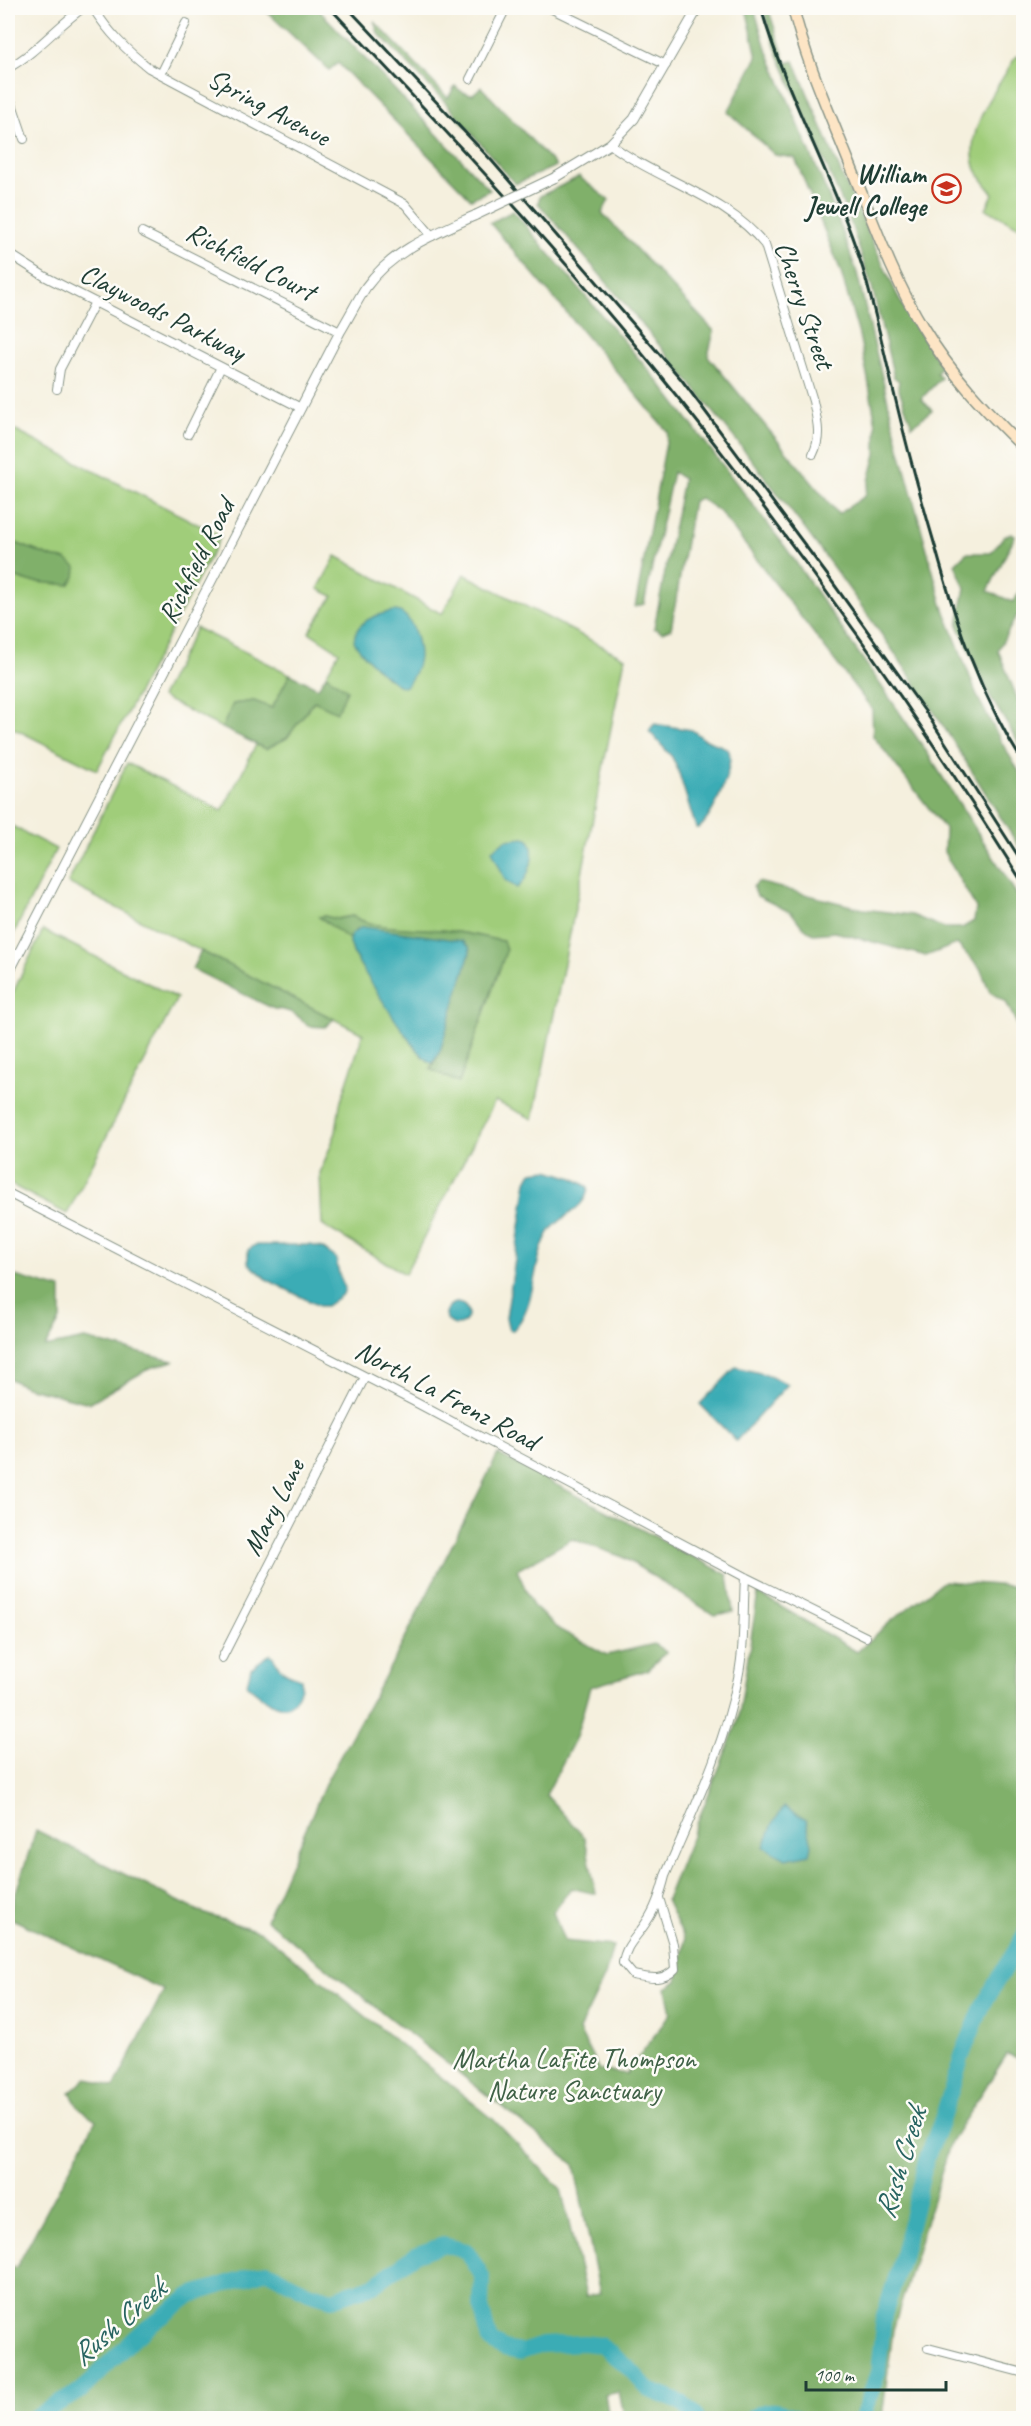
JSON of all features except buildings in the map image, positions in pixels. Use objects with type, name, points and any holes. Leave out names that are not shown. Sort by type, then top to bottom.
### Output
[{"type":"main road","points":[[793,8],[836,130],[910,305],[954,374],[982,407],[1023,448]]},
{"type":"street","points":[[8,68],[31,52],[62,22],[83,8]]},
{"type":"street","name":"Spring Avenue","points":[[93,8],[108,31],[127,51],[161,74],[405,204],[432,236]]},
{"type":"street","points":[[470,79],[506,8]]},
{"type":"street","points":[[550,8],[666,64]]},
{"type":"street","name":"Richfield Road","points":[[8,974],[340,332],[367,286],[380,271],[412,246],[554,178],[610,144],[622,134],[639,113],[698,8]]},
{"type":"street","points":[[161,74],[186,23]]},
{"type":"street","points":[[8,92],[24,138]]},
{"type":"street","name":"Cherry Street","points":[[610,144],[629,158],[731,212],[752,229],[765,245],[819,427],[818,444],[813,454]]},
{"type":"street","name":"Richfield Court","points":[[142,231],[340,332]]},
{"type":"street","name":"Claywoods Parkway","points":[[8,253],[24,265],[301,408]]},
{"type":"street","points":[[57,389],[60,369],[94,302]]},
{"type":"street","points":[[188,434],[221,367]]},
{"type":"street","name":"North La Frenz Road","points":[[8,1193],[745,1577],[866,1637]]},
{"type":"street","name":"Mary Lane","points":[[222,1658],[365,1377]]},
{"type":"street","points":[[659,1898],[674,1944],[675,1969],[669,1976],[658,1979],[633,1975],[624,1963],[625,1951],[648,1921],[659,1898],[665,1876],[728,1718],[744,1643],[745,1577]]},
{"type":"street","points":[[928,2348],[1023,2373]]},
{"type":"green space","points":[[263,8],[317,8],[490,190],[471,199],[338,63],[329,70]]},
{"type":"green space","points":[[746,8],[754,8],[765,45],[836,214],[857,273],[900,451],[942,604],[978,698],[1023,778],[1023,853],[914,682],[813,540],[679,369],[538,203],[540,196],[579,177],[609,200],[602,213],[714,331],[708,356],[838,514],[865,496],[876,454],[876,425],[859,335],[840,269],[795,158],[775,155],[728,112],[757,57]]},
{"type":"green space","points":[[763,8],[768,8],[786,63],[794,61],[844,180],[900,301],[941,366],[937,373],[941,378],[921,399],[932,410],[912,426],[898,387],[899,381],[894,377],[872,287],[849,218],[777,52]]},
{"type":"green space","points":[[374,21],[448,98],[455,86],[470,94],[481,87],[556,166],[515,184],[445,102],[378,33]]},
{"type":"green space","points":[[1016,56],[1024,60],[1023,229],[986,209],[993,194],[976,170],[973,152],[978,123]]},
{"type":"green space","points":[[513,211],[662,386],[786,548],[924,748],[1006,877],[1023,905],[1023,1036],[1006,1002],[990,992],[980,968],[957,944],[926,956],[835,932],[813,934],[801,925],[792,913],[757,896],[753,887],[758,882],[863,909],[912,915],[944,928],[962,928],[974,921],[976,908],[944,852],[945,829],[873,736],[872,709],[720,512],[700,498],[693,501],[671,629],[662,632],[654,628],[683,479],[673,472],[644,604],[635,607],[668,432],[490,223]]},
{"type":"green space","points":[[8,427],[221,536],[97,770],[11,727],[8,732],[8,575],[26,581],[65,559],[54,558],[8,540]]},
{"type":"green space","points":[[1011,534],[1015,536],[988,591],[1013,602],[1023,587],[1023,611],[1016,617],[998,650],[1023,713],[1023,750],[991,698],[958,625],[965,588],[955,564],[966,553],[991,553],[1004,536]]},
{"type":"green space","points":[[8,540],[54,558],[65,559],[76,567],[75,577],[69,585],[26,581],[8,575]]},
{"type":"green space","points":[[336,556],[442,614],[464,574],[625,658],[533,1119],[495,1101],[405,1274],[322,1225],[320,1173],[336,1132],[340,1104],[363,1034],[68,883],[127,763],[222,811],[256,745],[266,749],[287,738],[314,701],[336,711],[347,690],[326,675],[339,652],[309,632],[333,596],[318,589]],"holes":[[[352,916],[383,926],[439,930],[503,941],[506,951],[459,1083],[431,1069],[432,1063],[414,1046],[403,1031],[354,955],[349,939],[319,917],[337,919]]]},
{"type":"green space","points":[[196,628],[290,674],[272,708],[254,701],[233,704],[222,728],[161,697]]},
{"type":"green space","points":[[290,674],[318,688],[326,675],[347,690],[337,712],[314,701],[287,738],[266,749],[222,728],[233,704],[254,701],[272,708]]},
{"type":"green space","points":[[8,824],[56,849],[8,945]]},
{"type":"green space","points":[[352,916],[383,926],[455,932],[503,941],[506,951],[459,1083],[430,1069],[439,1054],[470,952],[469,947],[357,929],[349,939],[319,917],[337,919]]},
{"type":"green space","points":[[43,930],[177,998],[67,1214],[8,1183],[8,1003]]},
{"type":"green space","points":[[201,951],[334,1019],[325,1027],[308,1026],[293,1013],[274,1009],[192,969]]},
{"type":"green space","points":[[8,1274],[61,1289],[61,1318],[45,1347],[85,1339],[173,1361],[150,1368],[89,1403],[26,1387],[8,1378]]},
{"type":"green space","name":"Martha LaFite Thompson Nature Sanctuary","points":[[498,1454],[728,1575],[733,1612],[714,1615],[623,1557],[572,1539],[517,1570],[533,1606],[560,1630],[607,1655],[654,1644],[666,1652],[647,1670],[590,1687],[576,1737],[546,1795],[585,1838],[596,1894],[571,1888],[553,1912],[564,1941],[613,1946],[605,1976],[579,2030],[599,2070],[626,2074],[671,2013],[666,1988],[677,1981],[685,1940],[666,1900],[738,1721],[758,1593],[857,1652],[891,1621],[944,1581],[1023,1587],[1023,2060],[1007,2054],[951,2141],[893,2330],[882,2418],[625,2418],[619,2392],[605,2395],[609,2418],[8,2418],[8,2266],[16,2268],[96,2120],[80,2109],[70,2093],[86,2078],[114,2087],[164,1990],[8,1917],[36,1830],[202,1913],[261,1932],[493,2119],[561,2189],[586,2296],[600,2294],[574,2164],[266,1920],[327,1780],[395,1658]]},
{"type":"water","points":[[394,611],[406,616],[410,622],[419,651],[416,669],[404,687],[376,668],[354,641],[358,628],[368,620]]},
{"type":"water","points":[[654,724],[692,730],[704,739],[729,751],[728,768],[721,791],[710,814],[699,828],[696,828],[672,757],[649,731]]},
{"type":"water","points":[[528,839],[531,844],[532,857],[528,872],[517,888],[505,880],[492,850],[506,840]]},
{"type":"water","points":[[362,927],[462,941],[469,947],[470,952],[439,1054],[432,1063],[414,1046],[403,1031],[354,955],[349,939]]},
{"type":"water","points":[[548,1170],[573,1178],[588,1187],[587,1195],[550,1231],[540,1255],[526,1309],[512,1331],[509,1330],[506,1318],[527,1181],[532,1172]]},
{"type":"water","points":[[255,1245],[311,1245],[322,1248],[336,1258],[345,1288],[343,1294],[326,1306],[319,1306],[268,1280],[248,1263],[248,1250]]},
{"type":"water","points":[[457,1303],[465,1306],[468,1314],[465,1322],[457,1325],[449,1322],[446,1314],[449,1306]]},
{"type":"water","points":[[736,1367],[764,1374],[788,1384],[736,1441],[700,1404]]},
{"type":"water","points":[[270,1654],[282,1670],[301,1679],[296,1698],[286,1706],[273,1704],[247,1684],[251,1668]]},
{"type":"water","points":[[784,1807],[806,1820],[812,1845],[810,1854],[786,1859],[764,1847],[774,1821]]},
{"type":"waterway","name":"Rush Creek","points":[[862,2418],[878,2372],[884,2316],[902,2258],[927,2157],[963,2053],[983,2005],[1024,1935]]},
{"type":"waterway","name":"Rush Creek","points":[[33,2418],[82,2390],[135,2337],[191,2295],[267,2271],[308,2292],[332,2299],[374,2285],[417,2254],[443,2245],[467,2251],[482,2276],[481,2307],[490,2341],[504,2349],[521,2352],[542,2345],[583,2343],[600,2345],[629,2368],[649,2390],[682,2403],[697,2418]]},
{"type":"waterway","name":"Rush Creek","points":[[752,2418],[769,2411],[787,2413],[799,2418]]},
{"type":"railway","points":[[330,8],[536,230],[615,321],[704,430],[847,620],[938,751],[1024,885]]},
{"type":"railway","points":[[348,8],[492,161],[681,379],[828,576],[927,714],[1024,865]]},
{"type":"railway","points":[[761,8],[784,74],[839,203],[863,269],[913,470],[961,631],[994,711],[1024,764]]},
{"type":"place","name":"William Jewell College","points":[[947,189]]}]
